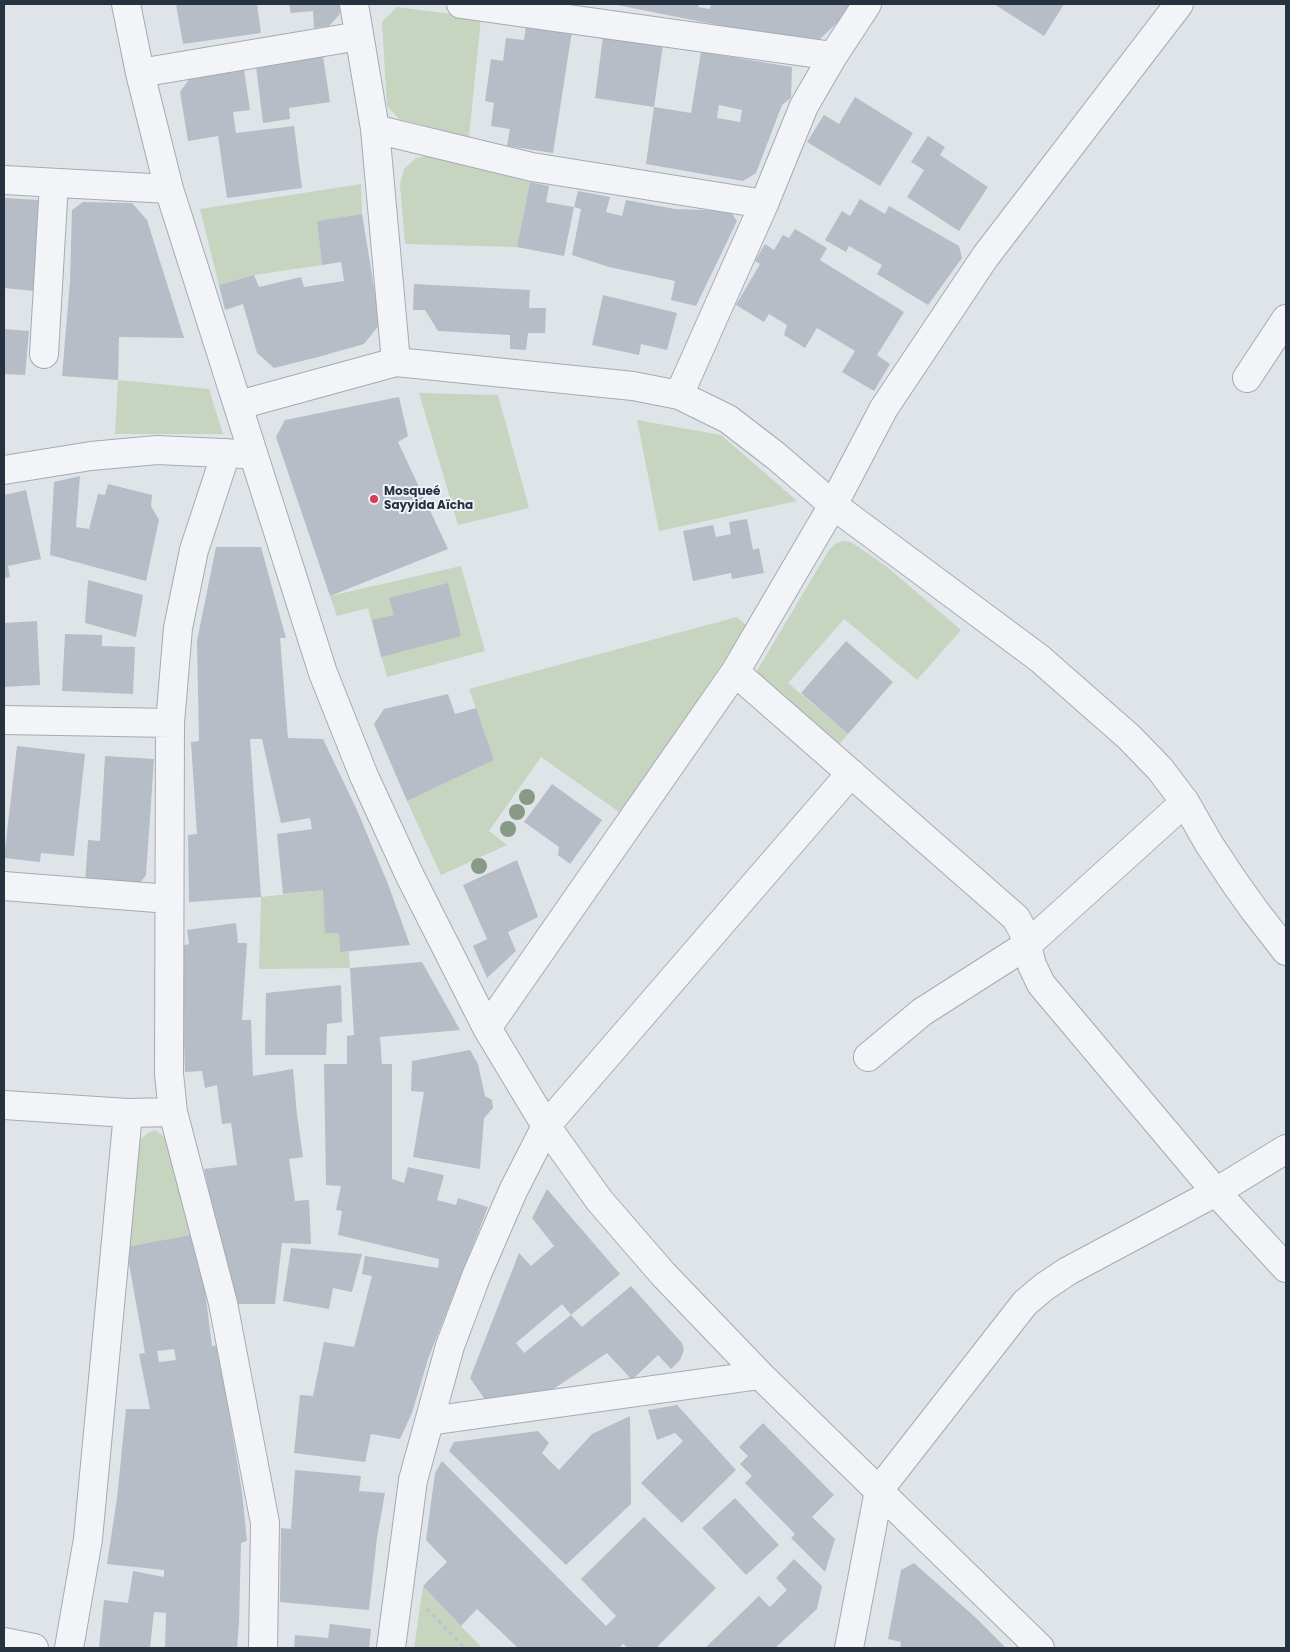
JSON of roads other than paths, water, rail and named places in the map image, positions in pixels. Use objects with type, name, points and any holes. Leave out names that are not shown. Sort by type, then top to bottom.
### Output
[{"type":"street","points":[[126,4],[140,73],[170,189],[323,673],[364,776],[410,876],[487,1028],[546,1126],[599,1200],[663,1274],[760,1375],[1040,1648]]},
{"type":"street","points":[[354,4],[375,129],[396,362]]},
{"type":"street","points":[[461,4],[833,56]]},
{"type":"street","points":[[679,395],[764,204],[804,106],[833,56],[867,4]]},
{"type":"street","points":[[487,1028],[735,672],[833,504],[884,408],[985,257],[1179,4]]},
{"type":"street","points":[[140,73],[359,36]]},
{"type":"street","points":[[375,129],[532,167],[764,204]]},
{"type":"street","points":[[4,180],[170,189]]},
{"type":"street","points":[[44,354],[54,183]]},
{"type":"street","points":[[1248,378],[1286,319]]},
{"type":"street","points":[[239,405],[396,362],[633,386],[679,395],[728,419],[833,504],[1039,658],[1129,737],[1160,769],[1185,802],[1208,844],[1234,883],[1286,951]]},
{"type":"street","points":[[4,470],[91,456],[157,450],[254,454]]},
{"type":"street","points":[[226,453],[194,550],[178,628],[170,723],[169,1074],[173,1112],[223,1303],[264,1523],[263,1648]]},
{"type":"street","points":[[735,672],[1016,918],[1023,931],[1032,965],[1041,984],[1216,1192],[1286,1268]]},
{"type":"street","points":[[4,720],[170,723]]},
{"type":"street","points":[[391,1648],[413,1480],[450,1346],[477,1274],[513,1192],[546,1126],[851,773]]},
{"type":"street","points":[[868,1057],[922,1012],[1027,945],[1185,802]]},
{"type":"street","points":[[4,886],[169,900]]},
{"type":"street","points":[[4,1106],[128,1113],[173,1112]]},
{"type":"street","points":[[68,1648],[88,1539],[128,1113]]},
{"type":"street","points":[[850,1648],[879,1490],[1026,1303],[1044,1287],[1068,1271],[1216,1192],[1286,1149]]},
{"type":"street","points":[[429,1420],[760,1375]]},
{"type":"street","points":[[4,1642],[34,1648]]},
{"type":"place","name":"Mosqueé Sayyida Aïcha","points":[[374,499]]}]
